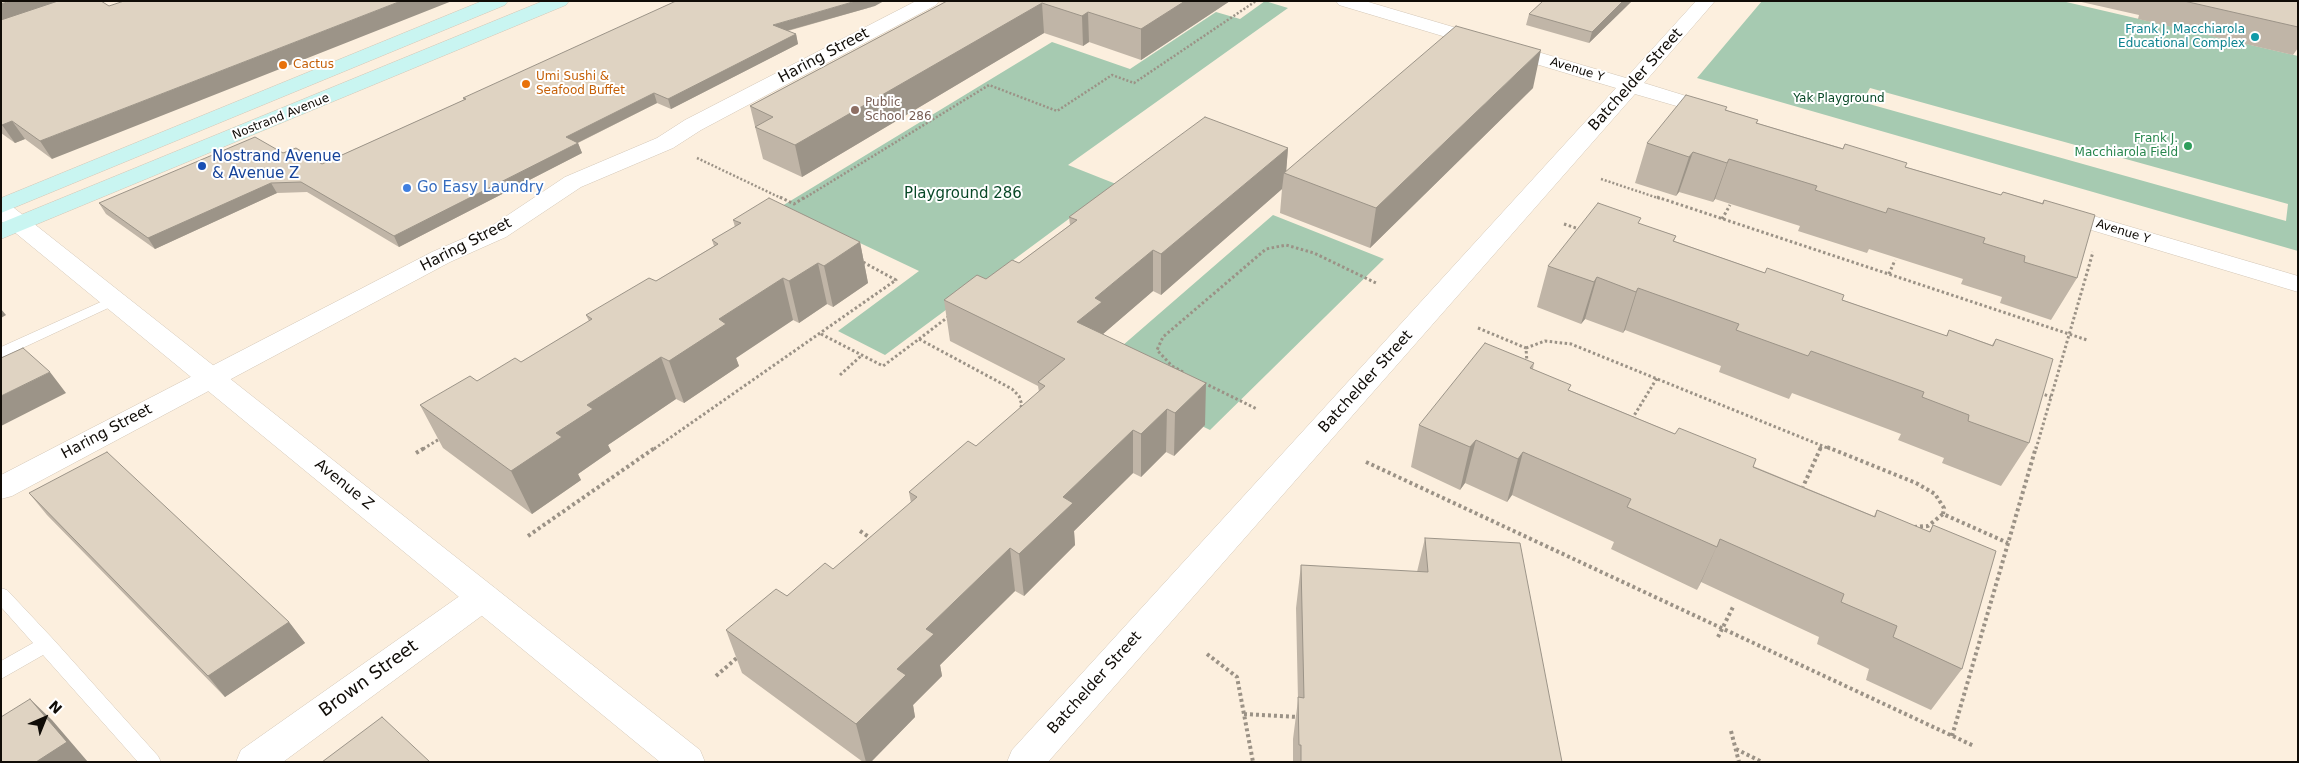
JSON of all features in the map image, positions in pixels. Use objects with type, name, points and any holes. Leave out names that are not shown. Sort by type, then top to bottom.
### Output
[{"type":"main road","name":"Nostrand Avenue","points":[[6,218],[499,1]]},
{"type":"main road","name":"Nostrand Avenue","points":[[6,218],[560,1]]},
{"type":"street","name":"Haring Street","points":[[1,488],[441,257],[498,232],[573,182],[665,143],[693,125],[930,1]]},
{"type":"street","name":"Avenue Y","points":[[1345,1],[1735,117]]},
{"type":"street","name":"Batchelder Street","points":[[1025,762],[1706,1]]},
{"type":"street","name":"Avenue Y","points":[[2036,206],[2298,284]]},
{"type":"street","name":"Avenue Z","points":[[6,218],[114,300],[687,762]]},
{"type":"street","name":"Brown Street","points":[[254,762],[483,597]]},
{"type":"lane","points":[[1,352],[114,300]]},
{"type":"lane","points":[[1,595],[152,762]]},
{"type":"lane","points":[[1,672],[46,644]]},
{"type":"path","points":[[694,157],[794,204],[989,85],[1057,111],[1112,74],[1134,82],[1256,1]]},
{"type":"path","points":[[1601,179],[2087,340]]},
{"type":"path","points":[[1722,219],[1730,205]]},
{"type":"path","points":[[1564,224],[1582,230]]},
{"type":"path","points":[[1189,375],[1172,366],[1157,350],[1163,337],[1266,249],[1286,246],[1314,253],[1378,284]]},
{"type":"path","points":[[1952,736],[2093,251]]},
{"type":"path","points":[[528,536],[896,280],[853,257]]},
{"type":"path","points":[[1889,274],[1895,260]]},
{"type":"path","points":[[821,334],[883,366],[949,316]]},
{"type":"path","points":[[1478,328],[1526,348],[1545,341],[1571,344],[1916,482],[1935,494],[1944,508],[1943,514],[1928,526],[1909,527]]},
{"type":"path","points":[[919,339],[1012,390],[1019,396],[1022,405],[1017,415]]},
{"type":"path","points":[[1526,348],[1526,360],[1529,366]]},
{"type":"path","points":[[840,375],[862,355]]},
{"type":"path","points":[[1632,419],[1657,378]]},
{"type":"path","points":[[1198,379],[1257,409]]},
{"type":"path","points":[[2032,390],[2051,397]]},
{"type":"path","points":[[1624,415],[1641,422]]},
{"type":"path","points":[[416,453],[448,433]]},
{"type":"path","points":[[1799,496],[1822,445]]},
{"type":"path","points":[[1366,462],[1974,746]]},
{"type":"path","points":[[1793,484],[1811,492]]},
{"type":"path","points":[[1943,514],[2008,543]]},
{"type":"path","points":[[860,531],[873,539],[866,546]]},
{"type":"path","points":[[1718,637],[1734,605]]},
{"type":"path","points":[[1207,654],[1237,677],[1253,762]]},
{"type":"path","points":[[716,676],[739,656]]},
{"type":"path","points":[[1244,714],[1302,717]]},
{"type":"path","points":[[1731,731],[1739,762]]},
{"type":"path","points":[[1736,749],[1762,762]]},
{"type":"green space","name":"Playground 286","points":[[1265,1],[1288,8],[1068,165],[1116,184],[885,355],[838,331],[919,271],[782,206],[1052,42],[1130,69],[1216,12],[1240,19]]},
{"type":"green space","name":"Frank J. Macchiarola Field","points":[[1762,1],[2062,1],[2298,56],[2298,251],[1697,78]],"holes":[[[1870,88],[2288,204],[2286,221],[1862,102]]]},
{"type":"green space","points":[[1273,215],[1384,259],[1210,430],[1092,372]]},
{"type":"building","points":[[58,1],[101,1],[109,6],[124,1],[401,1],[40,141],[12,121],[1,124],[1,20]]},
{"type":"building","points":[[676,1],[856,1],[773,25],[796,34],[668,99],[654,93],[566,137],[578,143],[394,236],[301,182],[271,183],[148,238],[99,203],[255,137],[283,153],[296,148],[322,164]]},
{"type":"building","points":[[947,1],[1185,1],[1141,29],[1088,12],[1082,16],[1042,3],[795,145],[755,127],[773,117],[750,106]]},
{"type":"building","points":[[1543,1],[1623,1],[1592,32],[1529,14]]},
{"type":"building","points":[[2184,1],[2298,1],[2298,27]]},
{"type":"building","points":[[1456,26],[1541,50],[1376,208],[1284,173]]},
{"type":"building","points":[[1686,95],[1727,107],[1725,110],[1758,120],[1756,123],[1843,149],[1845,144],[1907,163],[1905,167],[2001,195],[2003,192],[2043,204],[2044,200],[2095,215],[2077,278],[2024,262],[2025,256],[1983,243],[1985,238],[1888,208],[1886,213],[1815,190],[1817,186],[1729,159],[1727,163],[1693,152],[1689,157],[1647,143]]},
{"type":"building","points":[[1205,117],[1288,148],[1161,254],[1153,250],[1095,298],[1102,302],[1077,322],[1206,383],[1175,413],[1167,409],[1141,434],[1133,430],[1063,497],[1073,503],[1019,554],[1010,548],[926,629],[934,634],[897,669],[906,675],[856,724],[726,630],[776,589],[787,596],[825,563],[833,569],[917,497],[909,492],[968,441],[976,446],[1045,386],[1038,382],[1065,359],[944,300],[977,275],[986,279],[1012,260],[1019,263],[1077,220],[1069,217]]},
{"type":"building","points":[[769,198],[860,242],[824,266],[818,263],[789,281],[783,278],[719,319],[726,324],[669,361],[661,357],[587,405],[593,409],[556,433],[562,437],[511,471],[420,405],[470,376],[477,381],[515,358],[521,362],[592,319],[586,315],[649,278],[656,281],[718,244],[712,240],[741,223],[733,220]]},
{"type":"building","points":[[1598,203],[1641,218],[1638,223],[1676,236],[1673,241],[1765,273],[1767,268],[1844,295],[1842,300],[1947,336],[1949,330],[1993,346],[1996,339],[2053,359],[2029,443],[1968,421],[1969,415],[1922,397],[1924,392],[1811,351],[1808,356],[1736,330],[1739,324],[1638,288],[1636,292],[1597,277],[1594,282],[1548,266]]},
{"type":"building","points":[[1485,343],[1534,363],[1530,368],[1571,385],[1568,390],[1675,434],[1679,428],[1756,459],[1753,467],[1875,517],[1877,510],[1930,532],[1933,525],[1996,551],[1962,669],[1893,637],[1897,626],[1841,602],[1844,594],[1720,539],[1717,547],[1627,507],[1631,499],[1523,452],[1518,459],[1476,440],[1470,447],[1419,425]]},
{"type":"building","points":[[23,348],[50,372],[1,396],[1,358]]},
{"type":"building","points":[[107,452],[289,622],[208,676],[29,493]]},
{"type":"building","points":[[1425,538],[1520,543],[1562,762],[1301,762],[1298,697],[1304,698],[1301,565],[1428,572]]},
{"type":"building","points":[[30,699],[67,742],[36,762],[1,762],[1,717]]},
{"type":"building","points":[[382,717],[430,762],[322,762]]},
{"type":"place","name":"Frank J. Macchiarola Educational Complex","points":[[2255,37]]},
{"type":"place","name":"Cactus","points":[[283,65]]},
{"type":"place","name":"Umi Sushi & Seafood Buffet","points":[[526,84]]},
{"type":"place","name":"Public School 286","points":[[855,110]]},
{"type":"place","name":"Frank J. Macchiarola Field","points":[[2188,146]]},
{"type":"place","name":"Nostrand Avenue & Avenue Z","points":[[202,166]]},
{"type":"place","name":"Go Easy Laundry","points":[[407,188]]},
{"type":"park label","name":"Yak Playground","points":[[1839,99]]}]
